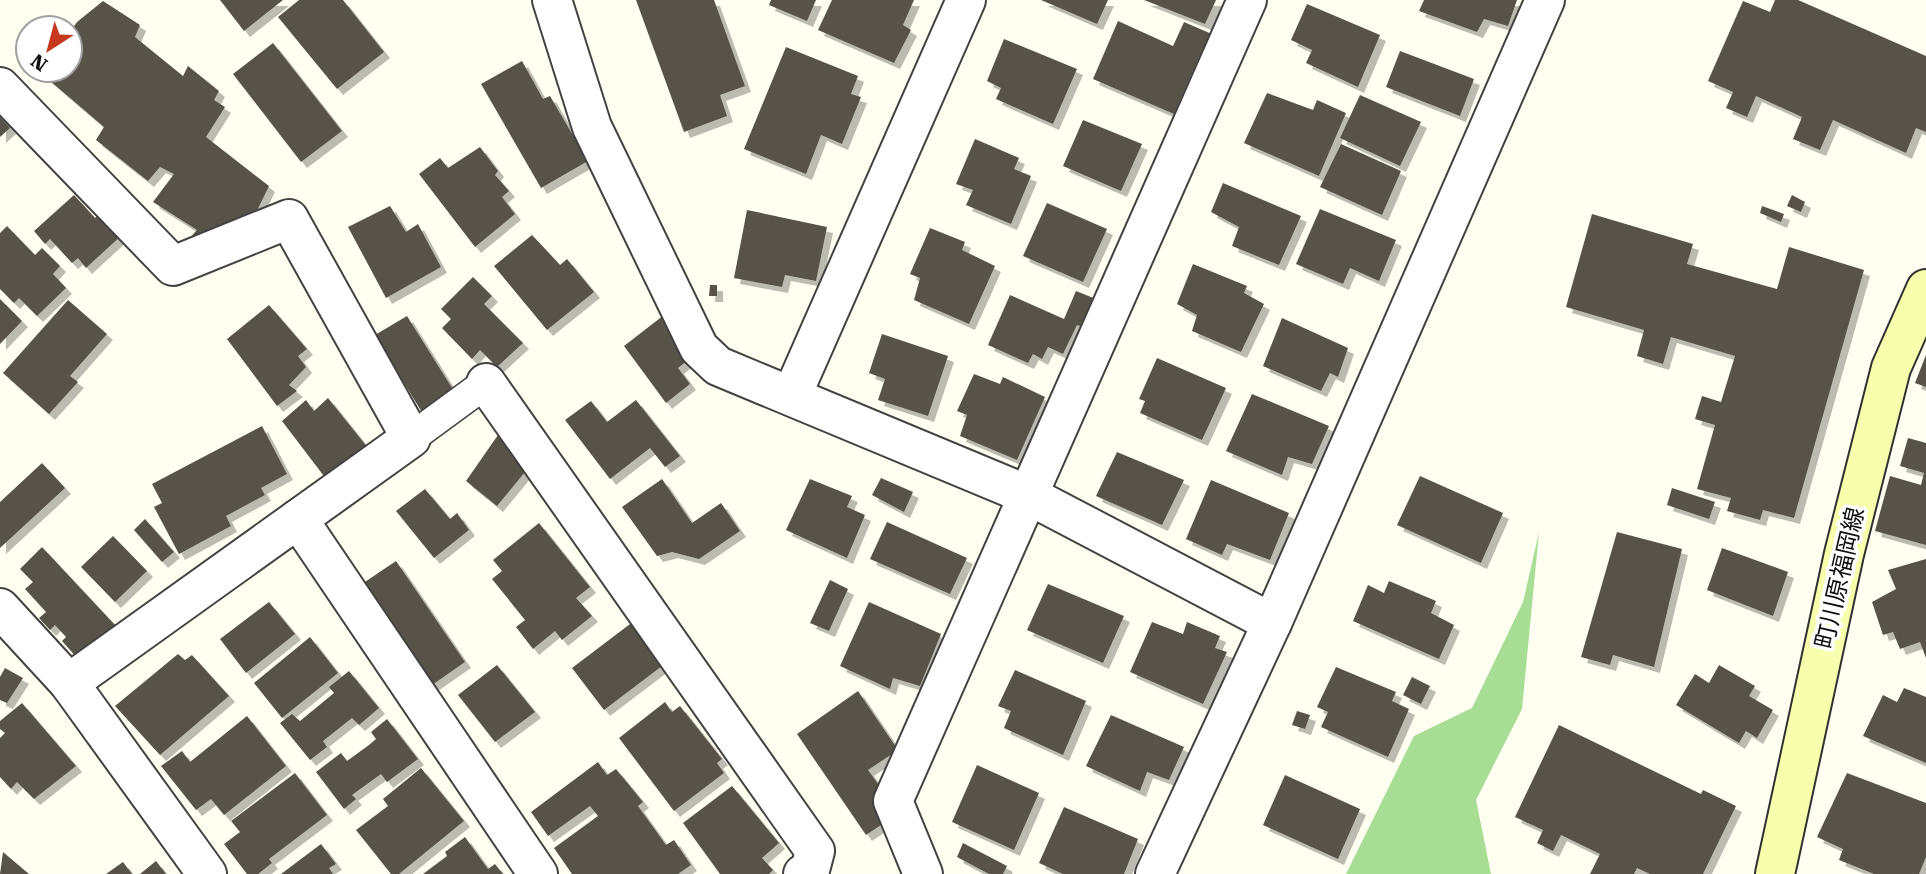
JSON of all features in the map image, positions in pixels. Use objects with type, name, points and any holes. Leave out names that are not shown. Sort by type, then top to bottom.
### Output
[{"type":"main road","name":"町川原福岡線","points":[[1775,874],[1844,554],[1891,368],[1926,289]]},
{"type":"street","points":[[552,0],[592,127],[699,348],[718,366],[1028,495],[1272,623]]},
{"type":"street","points":[[792,395],[967,0]]},
{"type":"street","points":[[923,874],[893,801],[1247,0]]},
{"type":"street","points":[[1155,874],[1272,623],[1545,0]]},
{"type":"street","points":[[0,87],[173,266],[289,219],[411,438],[69,683]]},
{"type":"street","points":[[486,383],[815,851],[810,870],[803,874]]},
{"type":"street","points":[[298,519],[538,874]]},
{"type":"street","points":[[0,608],[69,683],[207,874]]},
{"type":"lane","points":[[411,438],[486,383]]},
{"type":"green space","points":[[1539,532],[1522,709],[1476,800],[1491,874],[1346,874],[1414,736],[1472,708],[1523,602]]},
{"type":"building","points":[[220,0],[283,0],[244,31]]},
{"type":"building","points":[[299,0],[343,0],[384,52],[337,89],[278,17]]},
{"type":"building","points":[[636,0],[714,0],[745,86],[720,95],[727,116],[684,132]]},
{"type":"building","points":[[771,0],[816,0],[807,21],[769,5]]},
{"type":"building","points":[[832,0],[914,0],[903,25],[911,30],[894,63],[818,30]]},
{"type":"building","points":[[1041,0],[1108,0],[1097,24]]},
{"type":"building","points":[[1144,0],[1216,0],[1205,24]]},
{"type":"building","points":[[1424,0],[1517,0],[1508,26],[1484,19],[1477,32],[1419,11]]},
{"type":"building","points":[[1775,0],[1798,0],[1926,56],[1926,132],[1916,128],[1906,153],[1833,120],[1820,150],[1793,139],[1802,117],[1756,96],[1747,117],[1726,108],[1733,92],[1708,81],[1743,1],[1770,12]]},
{"type":"building","points":[[103,1],[140,25],[135,37],[183,76],[188,66],[219,91],[214,100],[225,107],[206,137],[269,186],[250,225],[187,241],[197,230],[153,202],[174,174],[160,167],[148,181],[96,140],[104,127],[54,84],[84,84],[84,16]]},
{"type":"building","points":[[1307,4],[1380,35],[1358,87],[1306,63],[1312,50],[1291,40]]},
{"type":"building","points":[[1118,21],[1173,46],[1184,22],[1221,38],[1210,61],[1199,57],[1174,114],[1093,79]]},
{"type":"building","points":[[1004,39],[1077,69],[1053,124],[996,99],[1001,88],[987,81]]},
{"type":"building","points":[[273,43],[342,131],[301,162],[233,74]]},
{"type":"building","points":[[786,47],[858,76],[851,94],[861,97],[842,144],[821,135],[806,174],[744,149]]},
{"type":"building","points":[[1400,51],[1474,79],[1460,116],[1386,87]]},
{"type":"building","points":[[522,61],[543,99],[550,96],[588,161],[541,188],[481,84]]},
{"type":"building","points":[[1267,93],[1313,110],[1317,100],[1346,113],[1319,176],[1244,143]]},
{"type":"building","points":[[1360,95],[1421,122],[1400,166],[1340,138]]},
{"type":"building","points":[[0,117],[10,128],[0,137]]},
{"type":"building","points":[[1083,120],[1142,144],[1121,191],[1063,166]]},
{"type":"building","points":[[975,139],[1019,158],[1014,169],[1031,176],[1011,224],[966,205],[973,190],[956,184]]},
{"type":"building","points":[[1341,144],[1401,171],[1382,215],[1320,187]]},
{"type":"building","points":[[480,147],[498,171],[495,175],[509,191],[502,197],[515,214],[475,247],[419,174],[440,158],[448,168]]},
{"type":"building","points":[[1223,183],[1301,216],[1279,265],[1232,246],[1239,227],[1211,212]]},
{"type":"building","points":[[74,195],[95,218],[103,211],[123,234],[86,268],[78,258],[72,263],[50,239],[45,244],[34,231]]},
{"type":"building","points":[[1792,195],[1805,202],[1801,212],[1787,206]]},
{"type":"building","points":[[1047,203],[1107,229],[1083,282],[1023,256]]},
{"type":"building","points":[[390,206],[406,232],[418,224],[441,267],[386,298],[348,227]]},
{"type":"building","points":[[1762,206],[1784,214],[1781,222],[1760,213]]},
{"type":"building","points":[[1320,209],[1396,240],[1379,281],[1350,268],[1343,284],[1296,264]]},
{"type":"building","points":[[747,210],[827,227],[816,281],[785,275],[782,287],[734,278]]},
{"type":"building","points":[[1592,214],[1693,244],[1687,264],[1777,289],[1789,247],[1864,270],[1794,518],[1763,510],[1760,520],[1727,511],[1731,498],[1697,489],[1715,425],[1695,419],[1702,396],[1721,402],[1735,356],[1671,337],[1663,364],[1637,356],[1644,330],[1566,307]]},
{"type":"building","points":[[7,226],[35,255],[42,248],[60,266],[53,274],[66,288],[37,316],[19,298],[14,303],[0,289],[0,233]]},
{"type":"building","points":[[930,228],[965,242],[962,250],[995,266],[969,324],[914,300],[920,278],[910,274]]},
{"type":"building","points":[[532,235],[560,265],[567,259],[594,292],[547,330],[494,266]]},
{"type":"building","points":[[1193,264],[1247,286],[1244,293],[1264,304],[1241,352],[1192,331],[1197,315],[1177,304]]},
{"type":"building","points":[[473,277],[492,296],[484,304],[523,343],[497,367],[480,350],[472,359],[442,328],[451,319],[441,309]]},
{"type":"building","points":[[710,285],[717,285],[717,296],[709,296]]},
{"type":"building","points":[[1076,291],[1111,305],[1099,333],[1077,325],[1063,354],[1048,347],[1042,359],[1033,354],[1028,363],[988,345],[1010,295],[1064,319]]},
{"type":"building","points":[[0,299],[22,321],[0,344]]},
{"type":"building","points":[[68,300],[107,334],[70,376],[78,382],[49,414],[3,373]]},
{"type":"building","points":[[269,305],[307,349],[298,356],[306,367],[289,385],[297,391],[277,406],[227,339]]},
{"type":"building","points":[[664,315],[680,336],[674,341],[688,360],[678,368],[690,384],[666,403],[624,346]]},
{"type":"building","points":[[407,316],[459,399],[426,419],[375,335]]},
{"type":"building","points":[[1282,318],[1348,348],[1338,377],[1330,373],[1321,391],[1263,366]]},
{"type":"building","points":[[882,334],[948,356],[928,416],[878,400],[885,379],[869,373]]},
{"type":"building","points":[[1926,355],[1926,387],[1915,383]]},
{"type":"building","points":[[1157,358],[1226,388],[1202,440],[1140,413],[1145,401],[1139,399]]},
{"type":"building","points":[[974,374],[1000,384],[1003,377],[1045,397],[1017,460],[960,436],[967,415],[957,411]]},
{"type":"building","points":[[1252,394],[1329,426],[1312,464],[1288,457],[1282,475],[1226,451]]},
{"type":"building","points":[[328,398],[368,448],[333,488],[282,421],[306,400],[314,411]]},
{"type":"building","points":[[636,400],[680,456],[665,467],[650,448],[610,479],[565,420],[591,401],[607,422]]},
{"type":"building","points":[[262,426],[287,474],[261,488],[265,495],[226,516],[231,526],[179,554],[154,507],[162,503],[152,484]]},
{"type":"building","points":[[498,435],[534,461],[497,506],[466,481]]},
{"type":"building","points":[[1908,438],[1926,443],[1926,545],[1875,531],[1890,476],[1921,485],[1924,473],[1900,466]]},
{"type":"building","points":[[1117,452],[1184,480],[1162,525],[1096,496]]},
{"type":"building","points":[[42,463],[65,488],[0,548],[0,502]]},
{"type":"building","points":[[1420,476],[1503,513],[1481,563],[1397,525]]},
{"type":"building","points":[[881,478],[913,492],[904,512],[872,495]]},
{"type":"building","points":[[662,479],[692,523],[721,503],[740,531],[699,559],[672,552],[657,556],[622,507]]},
{"type":"building","points":[[810,479],[852,496],[847,507],[865,515],[847,558],[786,530]]},
{"type":"building","points":[[1211,480],[1289,513],[1270,560],[1227,544],[1222,555],[1186,539]]},
{"type":"building","points":[[1672,488],[1715,502],[1709,519],[1667,505]]},
{"type":"building","points":[[425,489],[450,519],[457,513],[469,530],[434,558],[396,511]]},
{"type":"building","points":[[145,519],[174,552],[162,562],[134,530]]},
{"type":"building","points":[[887,522],[967,558],[950,594],[870,559]]},
{"type":"building","points":[[539,523],[590,587],[576,598],[592,616],[562,640],[555,631],[533,649],[516,627],[525,620],[492,579],[502,571],[493,560]]},
{"type":"building","points":[[1617,532],[1682,549],[1654,667],[1613,655],[1610,665],[1581,657]]},
{"type":"building","points":[[113,536],[147,571],[115,602],[81,567]]},
{"type":"building","points":[[42,547],[115,625],[78,659],[62,641],[66,637],[55,625],[50,630],[39,618],[46,612],[25,589],[33,582],[20,569]]},
{"type":"building","points":[[1722,548],[1788,572],[1773,616],[1707,590]]},
{"type":"building","points":[[1926,559],[1926,658],[1920,642],[1900,649],[1893,632],[1883,635],[1872,602],[1896,589],[1888,570]]},
{"type":"building","points":[[396,561],[465,662],[422,692],[353,590]]},
{"type":"building","points":[[830,580],[848,589],[829,631],[810,623]]},
{"type":"building","points":[[1389,581],[1436,601],[1431,613],[1454,625],[1439,659],[1353,621],[1368,585],[1384,593]]},
{"type":"building","points":[[1048,584],[1124,616],[1103,663],[1027,630]]},
{"type":"building","points":[[269,602],[295,634],[246,673],[220,639]]},
{"type":"building","points":[[869,602],[941,634],[920,686],[893,678],[890,689],[840,666]]},
{"type":"building","points":[[638,618],[662,645],[651,653],[662,666],[604,710],[572,668]]},
{"type":"building","points":[[1152,622],[1183,634],[1187,622],[1220,636],[1215,648],[1227,652],[1203,704],[1130,672]]},
{"type":"building","points":[[310,637],[338,673],[282,718],[254,683]]},
{"type":"building","points":[[178,654],[185,660],[192,655],[229,696],[160,755],[115,706]]},
{"type":"building","points":[[497,665],[535,712],[495,742],[458,695]]},
{"type":"building","points":[[1719,665],[1755,686],[1749,696],[1773,710],[1757,738],[1746,731],[1739,743],[1676,705],[1695,674],[1709,683]]},
{"type":"building","points":[[1336,667],[1396,692],[1392,701],[1409,709],[1388,757],[1321,727],[1328,712],[1317,707]]},
{"type":"building","points":[[5,668],[23,678],[7,703],[0,700],[0,677]]},
{"type":"building","points":[[1015,670],[1086,701],[1063,755],[1004,728],[1011,711],[998,706]]},
{"type":"building","points":[[349,671],[379,708],[359,725],[352,718],[323,741],[327,747],[310,760],[280,723],[292,714],[300,721],[334,693],[329,687]]},
{"type":"building","points":[[1412,677],[1430,686],[1421,704],[1403,695]]},
{"type":"building","points":[[1904,688],[1926,697],[1926,763],[1863,736],[1883,695],[1897,702]]},
{"type":"building","points":[[858,691],[898,750],[868,770],[886,795],[890,819],[866,835],[797,734]]},
{"type":"building","points":[[665,702],[672,712],[680,706],[722,759],[717,763],[724,773],[674,811],[619,738]]},
{"type":"building","points":[[22,703],[76,766],[34,799],[17,782],[11,789],[0,777],[0,738],[5,733],[0,729],[0,721]]},
{"type":"building","points":[[1297,711],[1310,715],[1305,729],[1292,725]]},
{"type":"building","points":[[1111,715],[1184,747],[1169,780],[1147,772],[1140,791],[1086,766]]},
{"type":"building","points":[[247,716],[286,766],[224,815],[211,799],[196,810],[161,766],[182,751],[190,762]]},
{"type":"building","points":[[387,719],[418,759],[387,782],[381,774],[352,795],[356,799],[344,809],[316,772],[341,753],[347,761],[369,745],[376,739],[371,732]]},
{"type":"building","points":[[1559,725],[1701,794],[1703,790],[1736,806],[1703,874],[1650,874],[1637,868],[1634,874],[1590,874],[1600,854],[1561,835],[1553,851],[1537,843],[1543,830],[1515,817]]},
{"type":"building","points":[[598,762],[607,775],[616,769],[643,802],[638,806],[666,845],[674,840],[691,865],[678,874],[572,874],[554,848],[598,816],[590,806],[548,836],[531,812]]},
{"type":"building","points":[[977,765],[1039,793],[1014,850],[952,822]]},
{"type":"building","points":[[421,768],[464,821],[399,874],[391,874],[356,830],[388,806],[383,799]]},
{"type":"building","points":[[295,773],[327,815],[269,859],[272,863],[258,874],[247,874],[224,844],[240,832],[231,821]]},
{"type":"building","points":[[1847,773],[1926,803],[1926,857],[1919,874],[1874,874],[1839,860],[1843,849],[1817,837]]},
{"type":"building","points":[[1285,775],[1360,809],[1338,859],[1263,825]]},
{"type":"building","points":[[732,786],[779,843],[762,858],[773,870],[769,874],[720,874],[683,823]]},
{"type":"building","points":[[1064,807],[1138,839],[1124,874],[1063,874],[1039,863]]},
{"type":"building","points":[[465,837],[488,869],[495,864],[503,874],[423,874],[447,856],[445,852]]},
{"type":"building","points":[[963,843],[1007,866],[1003,874],[989,874],[957,857]]},
{"type":"building","points":[[321,844],[336,864],[329,868],[333,874],[281,874]]},
{"type":"building","points":[[3,852],[29,874],[0,874]]},
{"type":"building","points":[[156,861],[166,874],[140,874]]},
{"type":"building","points":[[123,862],[132,874],[106,874]]}]
